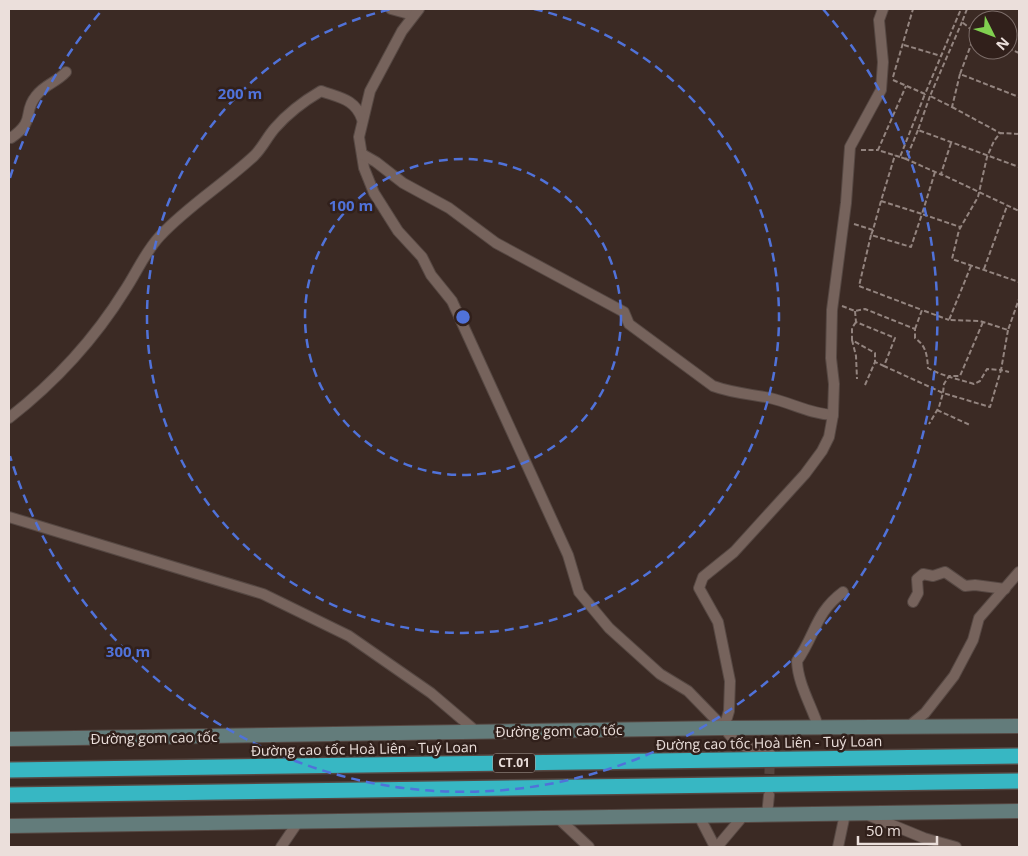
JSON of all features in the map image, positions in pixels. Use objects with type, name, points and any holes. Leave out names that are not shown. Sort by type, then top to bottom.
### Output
[{"type":"highway","name":"Đường cao tốc Hoà Liên - Tuý Loan","points":[[9,770],[1019,756]]},
{"type":"highway","name":"CT.01","points":[[9,795],[1019,781]]},
{"type":"main road","name":"Đường gom cao tốc","points":[[9,740],[724,728],[819,729],[1019,726]]},
{"type":"main road","points":[[9,826],[1019,811]]},
{"type":"street","points":[[391,9],[416,12],[386,58],[370,91],[362,120],[359,137],[364,168],[374,193],[398,231],[422,257],[431,275],[452,301],[568,556],[579,592],[609,628],[630,649],[660,674],[688,692],[738,745],[770,753]]},
{"type":"street","points":[[724,728],[731,694],[728,673],[718,622],[698,588],[703,577],[734,552],[805,474],[822,452],[829,437],[833,415],[832,303],[851,144],[887,77],[883,62],[879,20],[883,9]]},
{"type":"street","points":[[9,138],[22,131],[29,120],[30,108],[34,98],[47,84],[60,78],[66,72]]},
{"type":"street","points":[[9,418],[35,398],[83,349],[125,290],[140,262],[159,237],[200,199],[224,183],[254,156],[265,144],[274,129],[300,102],[321,91],[348,101],[358,108],[362,120]]},
{"type":"street","points":[[362,154],[376,162],[403,183],[450,208],[496,243],[624,312],[630,324],[713,386],[727,391],[772,398],[817,414],[833,415]]},
{"type":"street","points":[[9,517],[263,594],[349,636],[431,693],[478,733]]},
{"type":"street","points":[[913,602],[918,593],[918,579],[923,574],[933,576],[945,572],[965,586],[976,584],[1005,589]]},
{"type":"street","points":[[908,728],[925,713],[954,676],[973,640],[979,618],[1019,572]]},
{"type":"street","points":[[819,729],[810,701],[803,690],[797,661],[807,645],[822,612],[843,592]]},
{"type":"street","points":[[767,815],[769,795]]},
{"type":"street","points":[[838,847],[845,814]]},
{"type":"street","points":[[865,814],[894,827],[956,847]]},
{"type":"street","points":[[699,816],[716,847],[744,815]]},
{"type":"street","points":[[558,818],[589,847]]},
{"type":"street","points":[[281,847],[298,822]]},
{"type":"path","points":[[913,9],[904,45],[887,77],[925,94]]},
{"type":"path","points":[[900,157],[960,9]]},
{"type":"path","points":[[906,159],[930,96],[967,9]]},
{"type":"path","points":[[962,22],[968,27]]},
{"type":"path","points":[[904,45],[941,56]]},
{"type":"path","points":[[952,106],[960,74],[968,54]]},
{"type":"path","points":[[960,74],[1019,97]]},
{"type":"path","points":[[878,150],[906,86]]},
{"type":"path","points":[[930,96],[1000,133],[1019,134]]},
{"type":"path","points":[[918,130],[1019,167]]},
{"type":"path","points":[[1000,133],[987,156],[979,193],[961,227],[952,259],[1019,282]]},
{"type":"path","points":[[943,175],[941,174],[951,143]]},
{"type":"path","points":[[851,144],[860,150],[878,150],[896,155],[1019,211]]},
{"type":"path","points":[[896,155],[872,230],[859,286],[949,320],[983,322],[1008,330]]},
{"type":"path","points":[[871,236],[911,247],[935,172]]},
{"type":"path","points":[[881,201],[961,227]]},
{"type":"path","points":[[984,270],[1007,206]]},
{"type":"path","points":[[843,220],[872,230]]},
{"type":"path","points":[[949,320],[971,266]]},
{"type":"path","points":[[875,362],[943,393],[990,407],[1001,370],[1008,330],[1019,299]]},
{"type":"path","points":[[832,303],[855,311],[865,309],[915,329]]},
{"type":"path","points":[[922,310],[915,329],[915,338],[927,352],[928,368],[974,384],[980,382],[987,369],[1009,372]]},
{"type":"path","points":[[855,311],[856,322],[852,328],[852,340],[856,356],[857,379]]},
{"type":"path","points":[[856,322],[895,338],[884,366]]},
{"type":"path","points":[[949,376],[960,376],[983,322]]},
{"type":"path","points":[[852,340],[875,353],[875,362],[866,385]]},
{"type":"path","points":[[929,424],[937,410],[944,384],[949,376]]},
{"type":"path","points":[[937,410],[970,425]]},
{"type":"tunnel","points":[[769,789],[770,753]]}]
